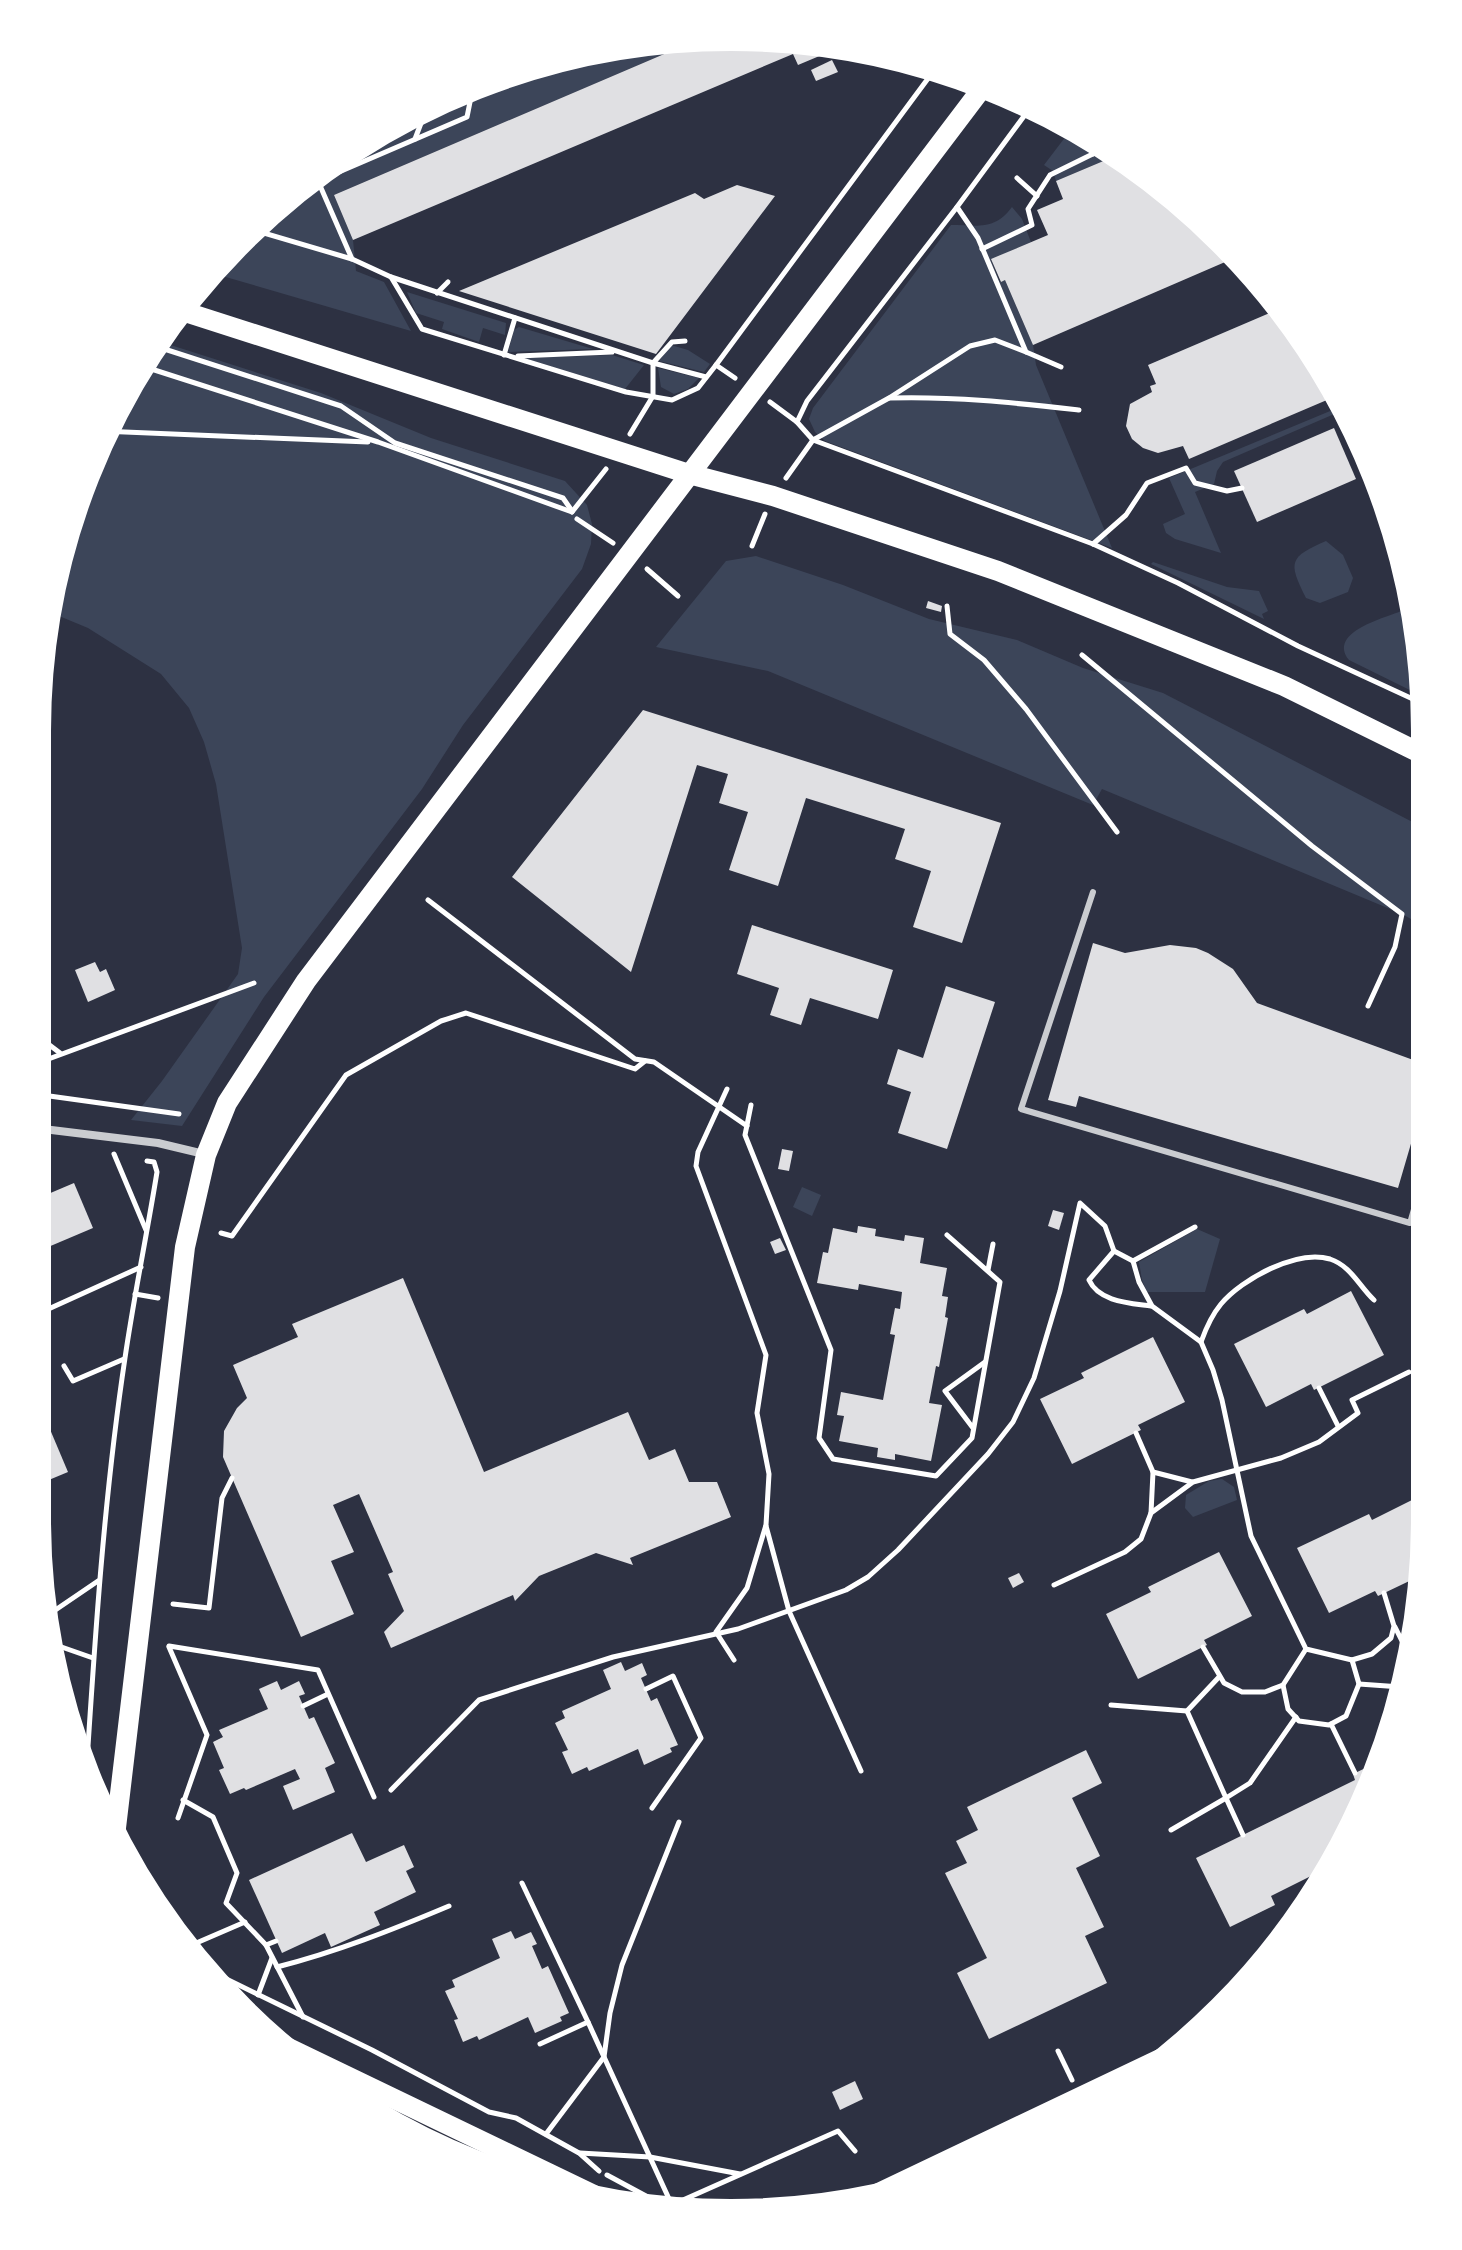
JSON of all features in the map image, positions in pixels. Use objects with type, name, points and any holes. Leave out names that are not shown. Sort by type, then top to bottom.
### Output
[{"type":"main road","points":[[117,1821],[185,1247],[206,1155],[227,1103],[306,981],[979,93]]},
{"type":"main road","points":[[189,313],[689,474],[773,496],[998,571],[1284,686],[1416,751]]},
{"type":"main road","points":[[309,2058],[575,2186]]},
{"type":"main road","points":[[900,2183],[1138,2069]]},
{"type":"street","points":[[46,1129],[158,1143],[206,1155]]},
{"type":"lane","points":[[1093,892],[1021,1109],[1410,1223],[1416,1202]]},
{"type":"path","points":[[391,277],[422,329],[626,392],[672,400],[685,396],[698,388],[930,76]]},
{"type":"path","points":[[330,176],[467,117],[471,97]]},
{"type":"path","points":[[1026,113],[807,401],[797,422],[813,440],[1093,544],[1178,583],[1298,646],[1415,700]]},
{"type":"path","points":[[414,140],[422,120]]},
{"type":"path","points":[[1091,148],[1093,154]]},
{"type":"path","points":[[982,249],[1032,225],[1028,209],[1050,175],[1097,152]]},
{"type":"path","points":[[1017,178],[1037,196]]},
{"type":"path","points":[[319,184],[352,259]]},
{"type":"path","points":[[957,207],[982,249],[1026,352]]},
{"type":"path","points":[[262,233],[352,259],[391,277],[617,352],[706,377]]},
{"type":"path","points":[[437,293],[448,282]]},
{"type":"path","points":[[508,356],[515,318]]},
{"type":"path","points":[[752,546],[773,496],[813,440],[889,398],[970,346],[995,340],[1061,367]]},
{"type":"path","points":[[653,396],[653,363],[672,342],[685,341]]},
{"type":"path","points":[[162,348],[341,406],[395,443]]},
{"type":"path","points":[[508,356],[617,352]]},
{"type":"path","points":[[115,432],[378,442],[395,443],[563,498],[572,512],[378,442],[150,369]]},
{"type":"path","points":[[889,398],[942,396],[1079,410]]},
{"type":"path","points":[[1093,544],[1126,515],[1147,483],[1186,468],[1195,483],[1227,491],[1242,488]]},
{"type":"path","points":[[947,606],[950,634],[984,660],[1026,709],[1117,832]]},
{"type":"path","points":[[1082,655],[1312,846],[1402,914],[1395,947],[1368,1006]]},
{"type":"path","points":[[428,900],[635,1059],[654,1062],[747,1126]]},
{"type":"path","points":[[46,1059],[254,983]]},
{"type":"path","points":[[221,1233],[232,1236],[346,1075],[441,1021],[466,1013],[635,1069],[645,1061]]},
{"type":"path","points":[[46,1042],[60,1053]]},
{"type":"path","points":[[716,1632],[747,1588],[766,1525],[769,1474],[757,1413],[766,1355],[696,1166],[698,1152],[727,1089]]},
{"type":"path","points":[[46,1096],[179,1114]]},
{"type":"path","points":[[751,1105],[745,1135],[831,1350],[819,1438],[833,1459],[936,1476],[972,1438],[1000,1282],[947,1235]]},
{"type":"path","points":[[108,1135],[147,1232]]},
{"type":"path","points":[[113,1153],[127,1156]]},
{"type":"path","points":[[87,1753],[98,1581],[124,1359],[157,1172],[154,1162],[140,1159]]},
{"type":"path","points":[[391,1790],[479,1700],[613,1657],[738,1629],[846,1590],[868,1577],[988,1454],[1013,1422],[1034,1378],[1060,1291],[1080,1203],[1105,1226],[1114,1251],[1133,1261],[1139,1282],[1152,1306],[1201,1342],[1222,1400],[1251,1536],[1306,1649]]},
{"type":"path","points":[[1133,1261],[1195,1227]]},
{"type":"path","points":[[988,1271],[993,1244]]},
{"type":"path","points":[[1114,1251],[1089,1280],[1093,1289],[1115,1301],[1152,1306]]},
{"type":"path","points":[[1201,1342],[1207,1322],[1223,1301],[1251,1279],[1282,1263],[1311,1258],[1329,1259],[1349,1268],[1358,1285],[1374,1300]]},
{"type":"path","points":[[46,1310],[141,1267]]},
{"type":"path","points":[[64,1366],[73,1381],[124,1359]]},
{"type":"path","points":[[973,1428],[945,1391],[986,1361]]},
{"type":"path","points":[[1151,1513],[1193,1482],[1281,1458],[1319,1442],[1358,1413],[1352,1400],[1409,1372]]},
{"type":"path","points":[[1319,1388],[1338,1426]]},
{"type":"path","points":[[1054,1585],[1125,1552],[1141,1539],[1151,1513],[1153,1472],[1136,1433]]},
{"type":"path","points":[[1153,1472],[1193,1482]]},
{"type":"path","points":[[173,1604],[209,1608],[222,1498],[232,1478]]},
{"type":"path","points":[[766,1525],[789,1611],[861,1771]]},
{"type":"path","points":[[53,1612],[98,1581]]},
{"type":"path","points":[[1384,1593],[1394,1626],[1404,1646]]},
{"type":"path","points":[[1306,1649],[1352,1660],[1372,1654],[1391,1638],[1394,1626]]},
{"type":"path","points":[[716,1632],[734,1660]]},
{"type":"path","points":[[58,1646],[93,1658]]},
{"type":"path","points":[[178,1818],[207,1735],[169,1646],[318,1670],[374,1797]]},
{"type":"path","points":[[1203,1647],[1224,1683],[1242,1692],[1265,1692],[1283,1685],[1306,1649]]},
{"type":"path","points":[[1283,1685],[1288,1709],[1299,1721],[1331,1724],[1346,1716],[1359,1684],[1352,1660]]},
{"type":"path","points":[[646,1689],[673,1676],[701,1738],[652,1808]]},
{"type":"path","points":[[1187,1711],[1219,1677]]},
{"type":"path","points":[[1359,1684],[1395,1687]]},
{"type":"path","points":[[303,1706],[328,1694]]},
{"type":"path","points":[[1111,1705],[1187,1711]]},
{"type":"path","points":[[1187,1711],[1243,1835]]},
{"type":"path","points":[[1171,1830],[1250,1783],[1296,1717]]},
{"type":"path","points":[[1331,1724],[1355,1773]]},
{"type":"path","points":[[183,1800],[213,1817],[237,1873],[226,1903],[266,1945],[304,2018]]},
{"type":"path","points":[[546,2134],[604,2057],[610,2013],[622,1965],[679,1822]]},
{"type":"path","points":[[522,1883],[670,2201],[683,2200],[838,2131],[855,2151]]},
{"type":"path","points":[[277,1967],[379,1936],[449,1906]]},
{"type":"path","points":[[194,1944],[245,1922]]},
{"type":"path","points":[[266,1945],[276,1941]]},
{"type":"path","points":[[258,1995],[272,1957]]},
{"type":"path","points":[[222,1977],[489,2112],[516,2118],[579,2153],[598,2170],[644,2198]]},
{"type":"path","points":[[540,2044],[588,2022]]},
{"type":"path","points":[[579,2153],[650,2157],[740,2174]]},
{"type":"shaded area","points":[[679,48],[334,195],[353,240],[356,271],[384,282],[411,331],[220,275],[279,216],[314,188],[350,161],[428,117],[511,82],[554,69],[597,59]]},
{"type":"shaded area","points":[[1067,134],[1108,159],[1056,181],[1053,171],[1044,165]]},
{"type":"shaded area","points":[[1012,207],[1022,219],[1031,242],[991,260],[1000,282],[1005,280],[1033,345],[1036,365],[1112,548],[825,441],[815,432],[809,419],[813,408],[951,225],[992,223]]},
{"type":"shaded area","points":[[407,292],[506,323],[505,335],[483,328],[479,342],[442,329],[444,322],[416,313]]},
{"type":"shaded area","points":[[519,327],[593,349],[508,352],[514,330]]},
{"type":"shaded area","points":[[166,344],[321,393],[431,438],[565,481],[587,505],[592,524],[591,544],[582,569],[463,725],[422,789],[264,997],[182,1126],[131,1120],[238,974],[242,948],[216,784],[204,742],[189,708],[161,674],[88,628],[56,615],[69,554],[98,469],[138,388]]},
{"type":"shaded area","points":[[671,345],[688,350],[710,364],[704,372],[659,361]]},
{"type":"shaded area","points":[[612,355],[644,365],[625,389],[524,358]]},
{"type":"shaded area","points":[[658,368],[699,378],[688,389],[674,394],[661,387]]},
{"type":"shaded area","points":[[1335,409],[1338,415],[1223,462],[1214,484],[1195,492],[1221,553],[1175,539],[1166,533],[1163,524],[1185,514],[1169,478]]},
{"type":"shaded area","points":[[1326,541],[1343,555],[1353,578],[1348,592],[1320,603],[1306,598],[1294,568],[1299,556]]},
{"type":"shaded area","points":[[756,556],[843,585],[929,619],[1017,640],[1083,668],[1163,693],[1416,824],[1416,922],[1102,789],[1093,805],[768,671],[656,647],[726,561]]},
{"type":"shaded area","points":[[1153,562],[1227,587],[1259,591],[1268,611],[1262,614],[1264,619],[1151,564]]},
{"type":"shaded area","points":[[1405,611],[1415,693],[1349,660],[1344,650],[1346,642],[1352,634],[1372,622]]},
{"type":"shaded area","points":[[802,1187],[821,1195],[812,1216],[793,1207]]},
{"type":"shaded area","points":[[1197,1229],[1220,1239],[1205,1292],[1147,1292],[1139,1262]]},
{"type":"shaded area","points":[[1222,1479],[1234,1487],[1237,1500],[1193,1517],[1185,1508],[1186,1495],[1209,1481]]},
{"type":"building","points":[[776,47],[827,53],[798,65],[793,54],[353,240],[334,195],[679,48]]},
{"type":"building","points":[[832,60],[838,72],[816,81],[811,70]]},
{"type":"building","points":[[1108,159],[1183,216],[1228,261],[1033,345],[1005,280],[1001,282],[991,259],[1048,235],[1037,210],[1063,199],[1056,181]]},
{"type":"building","points":[[737,185],[775,196],[656,354],[459,291],[695,193],[704,199]]},
{"type":"building","points":[[1272,312],[1301,350],[1329,399],[1189,459],[1183,446],[1158,453],[1143,448],[1132,439],[1126,426],[1130,404],[1152,392],[1150,386],[1156,384],[1148,365]]},
{"type":"building","points":[[1334,428],[1356,479],[1257,522],[1234,471]]},
{"type":"building","points":[[928,601],[942,606],[941,612],[926,608]]},
{"type":"building","points":[[643,710],[1001,823],[962,943],[913,927],[931,871],[895,859],[905,829],[806,798],[778,886],[729,870],[748,812],[719,803],[728,774],[697,765],[631,972],[512,877]]},
{"type":"building","points":[[752,925],[893,970],[878,1019],[810,998],[801,1025],[770,1015],[779,988],[737,974]]},
{"type":"building","points":[[1093,943],[1125,953],[1170,945],[1196,948],[1233,969],[1257,1003],[1416,1061],[1416,1127],[1398,1188],[1079,1096],[1076,1107],[1048,1100]]},
{"type":"building","points":[[95,962],[100,972],[106,969],[115,990],[88,1002],[75,970]]},
{"type":"building","points":[[946,986],[995,1002],[947,1149],[898,1133],[911,1092],[887,1084],[898,1049],[923,1058]]},
{"type":"building","points":[[782,1149],[793,1151],[789,1171],[778,1169]]},
{"type":"building","points":[[74,1183],[93,1228],[46,1248],[46,1195]]},
{"type":"building","points":[[1053,1210],[1064,1213],[1059,1230],[1048,1226]]},
{"type":"building","points":[[858,1226],[876,1229],[875,1236],[904,1241],[905,1235],[924,1238],[920,1263],[947,1268],[942,1296],[948,1297],[945,1317],[948,1318],[929,1403],[942,1405],[931,1461],[895,1454],[895,1460],[877,1457],[878,1448],[839,1441],[844,1416],[837,1415],[841,1392],[883,1400],[895,1335],[890,1334],[895,1308],[900,1309],[902,1292],[859,1284],[858,1290],[817,1283],[823,1252],[828,1253],[833,1228],[857,1233]]},
{"type":"building","points":[[780,1238],[786,1250],[775,1254],[770,1242]]},
{"type":"building","points":[[403,1278],[484,1472],[628,1412],[649,1460],[675,1449],[689,1482],[717,1482],[731,1517],[630,1558],[633,1565],[596,1553],[539,1576],[515,1601],[513,1595],[391,1648],[384,1632],[404,1611],[388,1574],[393,1572],[359,1494],[333,1505],[354,1552],[331,1561],[354,1614],[301,1637],[223,1457],[224,1431],[237,1408],[247,1398],[233,1365],[298,1337],[292,1324]]},
{"type":"building","points":[[1351,1291],[1384,1355],[1314,1390],[1311,1384],[1266,1407],[1234,1344],[1304,1309],[1307,1314]]},
{"type":"building","points":[[1153,1337],[1185,1402],[1138,1425],[1141,1430],[1072,1464],[1040,1399],[1084,1378],[1081,1373]]},
{"type":"building","points":[[49,1427],[68,1472],[46,1481],[46,1428]]},
{"type":"building","points":[[1416,1498],[1413,1579],[1378,1596],[1375,1591],[1329,1613],[1297,1548],[1369,1514],[1372,1520]]},
{"type":"building","points":[[1219,1552],[1252,1616],[1204,1640],[1207,1645],[1138,1679],[1106,1614],[1151,1592],[1148,1587]]},
{"type":"building","points":[[1019,1573],[1024,1582],[1013,1588],[1008,1578]]},
{"type":"building","points":[[621,1662],[625,1671],[642,1663],[647,1675],[641,1678],[651,1701],[657,1698],[678,1745],[670,1748],[672,1752],[644,1765],[638,1749],[589,1771],[587,1767],[572,1774],[562,1752],[568,1750],[555,1723],[565,1718],[562,1711],[611,1689],[603,1670]]},
{"type":"building","points":[[277,1681],[281,1690],[299,1681],[305,1694],[299,1696],[309,1719],[314,1717],[335,1763],[325,1768],[335,1792],[293,1810],[283,1786],[300,1779],[295,1769],[230,1794],[219,1770],[224,1768],[213,1742],[223,1737],[219,1730],[268,1709],[259,1689]]},
{"type":"building","points":[[1086,1750],[1102,1783],[1072,1798],[1100,1856],[1076,1868],[1104,1927],[1085,1936],[1107,1983],[989,2039],[957,1973],[987,1958],[945,1873],[967,1863],[956,1841],[978,1830],[967,1807]]},
{"type":"building","points":[[1370,1766],[1345,1822],[1317,1873],[1271,1896],[1275,1905],[1230,1927],[1196,1858],[1355,1780],[1353,1774]]},
{"type":"building","points":[[352,1833],[366,1862],[404,1845],[414,1867],[406,1871],[416,1892],[374,1912],[380,1925],[331,1947],[325,1933],[282,1953],[249,1880]]},
{"type":"building","points":[[511,1931],[515,1939],[531,1932],[537,1944],[532,1946],[542,1969],[548,1966],[569,2013],[560,2017],[562,2021],[535,2033],[528,2017],[479,2040],[477,2036],[463,2042],[454,2020],[458,2019],[445,1991],[455,1987],[452,1980],[500,1958],[492,1939]]},
{"type":"building","points":[[855,2081],[863,2099],[840,2110],[832,2092]]}]
